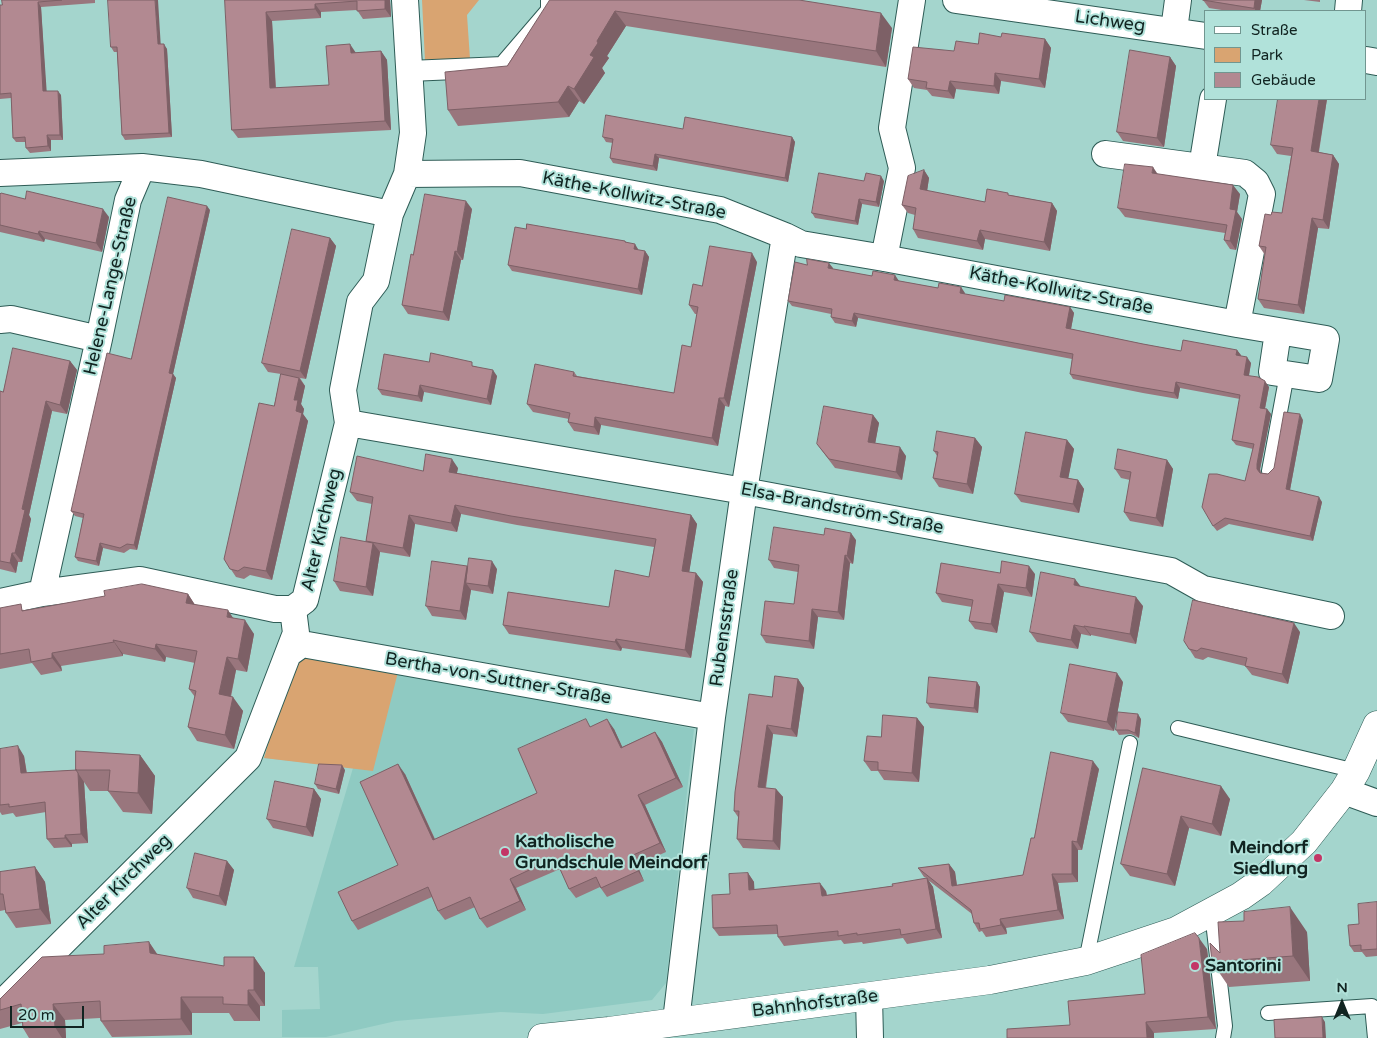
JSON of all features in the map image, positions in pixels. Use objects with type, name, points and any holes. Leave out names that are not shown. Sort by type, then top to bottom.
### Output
[{"type":"main road","points":[[1350,781],[1377,725]]},
{"type":"main road","name":"Bahnhofstraße","points":[[542,1038],[637,1033],[676,1021],[990,980],[1086,962],[1176,931],[1212,912],[1261,882],[1304,842],[1350,781]]},
{"type":"street","name":"Alter Kirchweg","points":[[0,1005],[248,758],[296,633],[293,609],[305,600],[348,423],[342,390],[360,302],[376,281],[390,214],[407,174],[413,133],[405,0]]},
{"type":"street","points":[[409,71],[503,67],[550,11],[551,0]]},
{"type":"street","points":[[884,258],[902,168],[892,128],[912,0]]},
{"type":"street","name":"Lichweg","points":[[956,0],[1204,36]]},
{"type":"street","points":[[1174,30],[1178,0]]},
{"type":"street","points":[[1202,167],[1213,100]]},
{"type":"street","points":[[1105,154],[1245,173],[1256,182],[1262,194],[1237,324]]},
{"type":"street","points":[[0,173],[142,167],[200,174],[390,214]]},
{"type":"street","name":"Helene-Lange-Straße","points":[[42,594],[128,200],[142,167]]},
{"type":"street","name":"Käthe-Kollwitz-Straße","points":[[407,174],[520,173],[720,210],[801,244],[1278,332],[1326,339],[1320,379],[1287,374]]},
{"type":"street","name":"Rubensstraße","points":[[676,1021],[712,717],[744,491],[785,236]]},
{"type":"street","points":[[0,320],[12,319],[99,339]]},
{"type":"street","points":[[1278,332],[1272,372],[1287,374]]},
{"type":"street","name":"Elsa-Brandström-Straße","points":[[348,423],[744,491],[1171,571],[1203,589],[1331,616]]},
{"type":"street","points":[[0,602],[140,580],[275,609],[293,609]]},
{"type":"street","name":"Bertha-von-Suttner-Straße","points":[[288,654],[302,644],[712,717]]},
{"type":"street","points":[[1350,781],[1377,803]]},
{"type":"street","points":[[869,997],[870,1038]]},
{"type":"lane","points":[[1269,471],[1287,374]]},
{"type":"lane","points":[[1178,728],[1350,781]]},
{"type":"lane","points":[[1086,962],[1130,743]]},
{"type":"lane","points":[[1212,912],[1224,1026],[1223,1038]]},
{"type":"lane","points":[[1268,1013],[1372,1006],[1375,1038]]},
{"type":"shaded area","name":"Katholische Grundschule Meindorf","points":[[310,655],[694,729],[666,983],[652,1000],[543,1014],[501,1012],[396,1021],[326,1037],[282,1037],[282,1010],[320,1009],[318,967],[294,967],[353,768],[264,758]]},
{"type":"green space","points":[[422,0],[479,0],[467,15],[470,59],[425,61]]},
{"type":"green space","points":[[310,655],[398,672],[373,771],[264,758],[291,665]]},
{"type":"building","points":[[2,0],[62,0],[38,2],[43,91],[58,91],[60,135],[47,135],[48,146],[26,148],[25,137],[13,138],[11,93],[0,94],[0,5],[2,5]]},
{"type":"building","points":[[108,0],[155,0],[158,44],[164,44],[169,133],[122,135],[117,47],[111,47]]},
{"type":"building","points":[[225,0],[385,0],[385,9],[357,11],[357,1],[315,4],[315,9],[266,12],[270,88],[329,85],[326,46],[350,44],[351,53],[381,51],[385,121],[232,130]]},
{"type":"building","points":[[550,0],[799,0],[881,13],[876,51],[615,11],[590,55],[594,57],[574,89],[568,86],[558,102],[448,110],[445,72],[507,66]]},
{"type":"building","points":[[1203,0],[1255,0],[1254,8]]},
{"type":"building","points":[[980,33],[1001,37],[1002,33],[1045,39],[1039,79],[995,73],[994,86],[950,81],[948,91],[926,88],[927,82],[908,79],[913,47],[954,51],[956,41],[978,44]]},
{"type":"building","points":[[1130,50],[1170,57],[1157,138],[1117,132]]},
{"type":"building","points":[[1278,100],[1319,100],[1311,151],[1333,155],[1323,220],[1312,218],[1298,305],[1258,299],[1266,247],[1259,246],[1265,214],[1271,215],[1272,212],[1282,213],[1293,148],[1271,145]]},
{"type":"building","points":[[606,115],[683,129],[685,117],[792,137],[785,178],[655,154],[653,166],[610,158],[613,139],[603,137]]},
{"type":"building","points":[[1125,164],[1153,167],[1152,173],[1233,185],[1230,209],[1236,210],[1230,241],[1224,240],[1227,225],[1118,208]]},
{"type":"building","points":[[924,170],[920,189],[985,202],[987,189],[1052,203],[1044,242],[980,230],[977,241],[913,229],[916,208],[902,205],[908,176]]},
{"type":"building","points":[[819,173],[864,181],[866,173],[881,176],[876,202],[859,199],[855,221],[812,213]]},
{"type":"building","points":[[27,191],[103,209],[96,243],[39,231],[38,234],[0,225],[0,194],[25,199]]},
{"type":"building","points":[[425,194],[466,201],[457,252],[455,251],[443,312],[402,305],[411,254],[413,255]]},
{"type":"building","points":[[168,197],[207,206],[169,373],[173,374],[134,545],[127,544],[120,548],[100,543],[96,561],[75,557],[84,514],[71,511],[107,353],[131,359]]},
{"type":"building","points":[[527,224],[635,244],[634,249],[645,251],[638,289],[508,265],[515,227],[526,229]]},
{"type":"building","points":[[292,229],[330,238],[300,371],[262,363]]},
{"type":"building","points":[[710,246],[752,253],[724,398],[719,398],[712,438],[595,417],[594,427],[568,422],[570,413],[527,404],[535,364],[574,372],[573,376],[674,393],[682,345],[691,347],[698,307],[689,305],[693,284],[702,286]]},
{"type":"building","points":[[807,259],[829,263],[828,268],[872,276],[873,271],[895,275],[894,280],[938,288],[939,283],[961,287],[960,293],[1004,301],[1005,295],[1070,307],[1066,328],[1181,351],[1183,340],[1237,350],[1236,355],[1247,357],[1244,375],[1258,377],[1265,381],[1260,408],[1267,409],[1257,464],[1257,469],[1260,473],[1268,474],[1274,468],[1284,412],[1300,414],[1286,489],[1319,497],[1310,536],[1225,518],[1213,526],[1202,507],[1209,474],[1217,474],[1245,481],[1254,444],[1232,440],[1240,395],[1176,382],[1174,393],[1070,374],[1073,354],[854,313],[852,321],[831,317],[832,309],[788,301],[795,262],[807,265]]},
{"type":"building","points":[[13,348],[70,361],[60,405],[46,401],[22,509],[25,510],[15,553],[12,553],[10,563],[0,561],[0,391],[3,392]]},
{"type":"building","points":[[431,353],[472,362],[472,366],[493,370],[487,399],[420,385],[418,396],[378,389],[384,354],[429,362]]},
{"type":"building","points":[[281,374],[299,378],[294,400],[298,400],[296,411],[302,413],[266,571],[244,567],[238,571],[230,569],[224,559],[259,403],[274,406]]},
{"type":"building","points":[[824,406],[873,415],[868,442],[900,447],[896,472],[829,459],[817,444]]},
{"type":"building","points":[[937,431],[975,438],[967,484],[933,478],[938,452],[934,451]]},
{"type":"building","points":[[1026,432],[1067,440],[1060,477],[1078,480],[1073,504],[1015,494]]},
{"type":"building","points":[[1118,449],[1167,460],[1156,518],[1124,512],[1131,472],[1115,469]]},
{"type":"building","points":[[426,454],[452,459],[449,472],[691,515],[682,571],[696,573],[685,650],[616,639],[615,642],[503,625],[508,592],[609,607],[615,570],[649,577],[656,539],[511,516],[455,505],[451,523],[409,515],[403,548],[366,541],[373,497],[350,492],[357,456],[423,471]]},
{"type":"building","points":[[774,527],[824,535],[825,528],[851,533],[847,556],[845,555],[838,612],[812,609],[809,641],[761,635],[765,601],[794,604],[799,565],[769,560]]},
{"type":"building","points":[[341,537],[373,543],[366,587],[334,581]]},
{"type":"building","points":[[469,558],[492,561],[488,586],[466,583]]},
{"type":"building","points":[[432,561],[467,566],[460,611],[426,606]]},
{"type":"building","points":[[1002,561],[1029,566],[1026,588],[998,584],[991,624],[969,621],[973,600],[936,593],[941,563],[1000,573]]},
{"type":"building","points":[[1041,572],[1075,579],[1074,585],[1136,597],[1130,634],[1074,625],[1071,640],[1030,632]]},
{"type":"building","points":[[142,584],[188,594],[186,603],[228,610],[227,617],[245,620],[238,659],[227,657],[219,694],[233,697],[225,735],[188,727],[196,691],[189,689],[197,651],[156,644],[155,649],[113,640],[114,642],[52,653],[52,658],[31,662],[29,649],[0,654],[0,608],[21,604],[22,611],[105,596],[104,591]]},
{"type":"building","points":[[1193,600],[1294,623],[1282,674],[1245,666],[1247,658],[1201,648],[1197,651],[1189,649],[1184,641]]},
{"type":"building","points":[[1070,664],[1117,673],[1107,722],[1061,713]]},
{"type":"building","points":[[775,676],[798,679],[791,729],[767,725],[758,787],[776,789],[773,841],[737,839],[739,811],[734,811],[735,792],[749,694],[772,697]]},
{"type":"building","points":[[929,677],[977,682],[974,708],[927,703]]},
{"type":"building","points":[[1118,712],[1138,714],[1135,733],[1128,730],[1116,730]]},
{"type":"building","points":[[883,715],[917,718],[912,773],[878,770],[878,762],[864,761],[867,736],[881,737]]},
{"type":"building","points":[[586,719],[590,727],[607,719],[621,748],[655,732],[676,778],[638,795],[660,843],[631,856],[638,871],[601,888],[596,877],[569,889],[555,858],[510,879],[520,901],[480,919],[470,897],[438,911],[428,887],[352,921],[338,892],[398,865],[360,782],[398,764],[433,840],[537,793],[518,749]]},
{"type":"building","points":[[18,746],[21,773],[76,770],[78,773],[81,834],[65,835],[65,838],[47,839],[45,802],[9,807],[9,804],[0,805],[0,749]]},
{"type":"building","points":[[76,751],[140,755],[138,793],[108,791],[110,770],[76,770]]},
{"type":"building","points":[[1051,752],[1093,761],[1077,842],[1072,841],[1072,874],[1052,874],[1058,910],[1000,919],[1001,925],[980,929],[979,923],[974,923],[971,910],[918,868],[949,864],[952,886],[1023,875],[1031,838],[1034,838]]},
{"type":"building","points":[[319,764],[342,765],[336,789],[315,784]]},
{"type":"building","points":[[1143,768],[1221,786],[1212,824],[1181,816],[1167,874],[1121,864]]},
{"type":"building","points":[[275,781],[314,789],[306,827],[267,819]]},
{"type":"building","points":[[195,853],[227,861],[219,896],[187,888]]},
{"type":"building","points":[[35,867],[40,909],[6,913],[3,894],[0,894],[0,872]]},
{"type":"building","points":[[748,873],[749,890],[820,883],[822,896],[893,886],[892,884],[927,878],[936,929],[901,935],[900,929],[857,935],[857,933],[838,936],[838,931],[778,937],[777,925],[713,928],[712,895],[730,894],[729,874]]},
{"type":"building","points":[[1377,902],[1377,949],[1361,950],[1361,945],[1350,946],[1348,925],[1359,924],[1358,904]]},
{"type":"building","points":[[1290,907],[1293,956],[1212,962],[1210,943],[1220,953],[1218,922],[1244,921],[1244,912]]},
{"type":"building","points":[[1195,933],[1199,938],[1208,1017],[1146,1022],[1147,1038],[1007,1038],[1007,1029],[1070,1025],[1068,1001],[1145,994],[1141,955]]},
{"type":"building","points":[[149,942],[150,953],[224,966],[224,957],[254,957],[254,990],[248,990],[248,1005],[223,1004],[223,997],[181,997],[181,1019],[101,1021],[100,1001],[53,1004],[55,1027],[23,1028],[21,1004],[0,1010],[0,999],[42,957],[104,954],[104,946]]},
{"type":"building","points":[[1322,1017],[1323,1038],[1275,1038],[1274,1020]]},
{"type":"place","name":"Katholische Grundschule Meindorf","points":[[505,852]]},
{"type":"place","name":"Meindorf Siedlung","points":[[1318,858]]},
{"type":"place","name":"Santorini","points":[[1195,966]]}]
